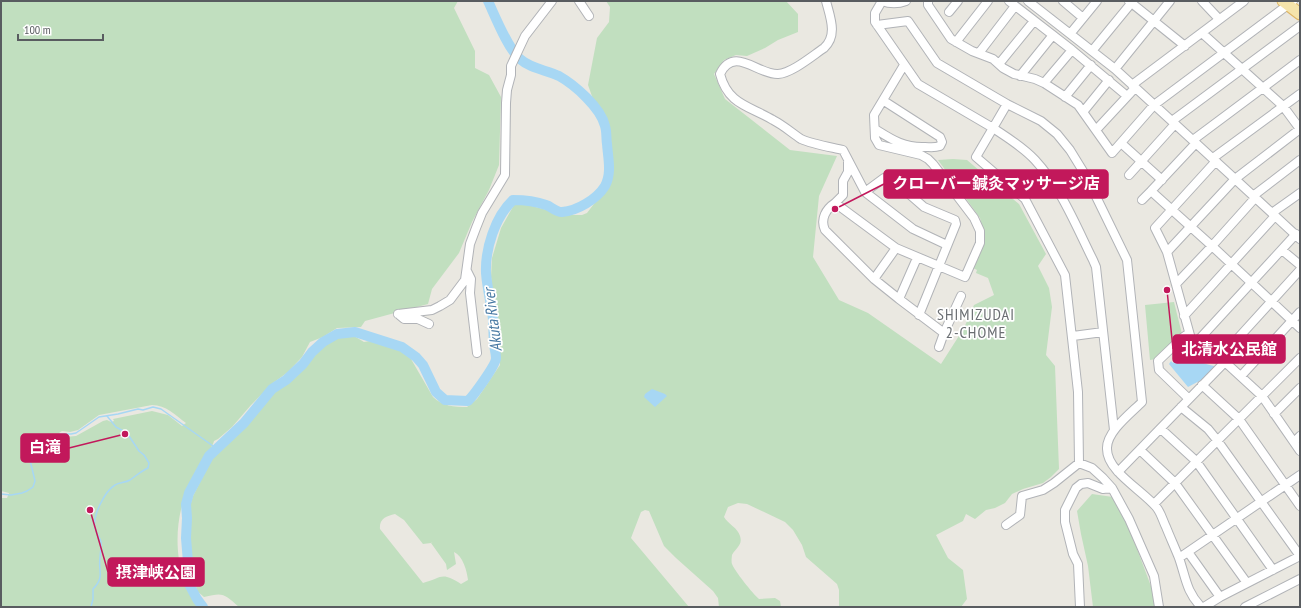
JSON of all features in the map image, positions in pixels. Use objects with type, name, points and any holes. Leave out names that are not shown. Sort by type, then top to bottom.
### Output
[{"type":"main road","points":[[1288,2],[1300,14]]},
{"type":"street","points":[[429,324],[418,319],[404,319],[398,314],[432,310],[440,306],[450,300],[465,280],[470,244],[476,228],[482,213],[505,175],[506,103],[513,62],[521,43],[552,1]]},
{"type":"street","points":[[579,1],[589,16]]},
{"type":"street","points":[[826,1],[832,29],[828,44],[818,52],[783,73],[778,74],[764,72],[750,63],[742,62],[727,64],[720,74],[725,86],[740,104],[773,119],[802,139],[842,150],[865,192],[913,229],[947,245]]},
{"type":"street","points":[[906,1],[898,3],[888,3],[882,1],[875,12],[875,22],[904,65],[918,84],[923,88],[993,128],[1010,139],[1034,159],[1055,187],[1096,267],[1114,430]]},
{"type":"street","points":[[928,1],[928,5],[951,38],[956,42],[972,51],[993,59],[1014,74],[1044,83],[1078,105],[1112,153],[1154,105],[1288,2]]},
{"type":"street","points":[[949,12],[958,1]]},
{"type":"street","points":[[956,42],[988,1]]},
{"type":"street","points":[[1028,1],[1115,69],[1234,179],[1297,234],[1193,346]]},
{"type":"street","points":[[1063,1],[1083,18]]},
{"type":"street","points":[[1070,34],[1097,1]]},
{"type":"street","points":[[1115,69],[1170,1]]},
{"type":"street","points":[[1202,1],[1220,19]]},
{"type":"street","points":[[1096,130],[1127,96],[1133,86],[1242,1]]},
{"type":"street","points":[[1092,51],[1131,2],[1185,46]]},
{"type":"street","points":[[979,53],[1012,3],[1127,96]]},
{"type":"street","points":[[877,25],[908,21],[937,63],[1007,104],[1041,121],[1057,134],[1070,150],[1086,176],[1127,260],[1142,402],[1109,437],[1107,450],[1108,458],[1118,472],[1158,509],[1179,558],[1188,589],[1193,598],[1201,607]]},
{"type":"street","points":[[999,64],[1034,21]]},
{"type":"street","points":[[1129,175],[1142,162],[1173,123],[1300,26]]},
{"type":"street","points":[[1168,252],[1234,179],[1300,129],[1283,106],[1202,33]]},
{"type":"street","points":[[1020,76],[1053,35]]},
{"type":"street","points":[[1044,83],[1072,50]]},
{"type":"street","points":[[1142,200],[1162,180],[1194,142],[1300,60]]},
{"type":"street","points":[[835,203],[896,248],[965,277],[980,243],[980,231],[974,218],[933,164],[921,155],[880,145],[875,138],[874,116],[904,65]]},
{"type":"street","points":[[1065,97],[1091,66]]},
{"type":"street","points":[[1083,112],[1109,80]]},
{"type":"street","points":[[1300,94],[1214,160],[1155,228],[1168,252],[1193,346],[1203,357],[1222,361],[1241,376],[1262,396],[1274,414],[1297,439],[1300,451]]},
{"type":"street","points":[[875,129],[898,143],[918,148],[935,148],[940,146],[942,142],[940,137],[884,101]]},
{"type":"street","points":[[1007,104],[976,157],[1025,199],[1065,275],[1073,336],[1078,392],[1079,463]]},
{"type":"street","points":[[1121,144],[1162,180]]},
{"type":"street","points":[[1176,284],[1212,246],[1254,197],[1300,160]]},
{"type":"street","points":[[848,162],[848,172],[843,180],[843,195],[828,208],[824,216],[823,227],[874,278],[919,315],[944,333]]},
{"type":"street","points":[[865,192],[884,178],[893,180],[924,207],[955,220],[956,224],[919,315]]},
{"type":"street","points":[[1151,191],[1300,328]]},
{"type":"street","points":[[1184,316],[1232,265],[1274,215],[1300,192]]},
{"type":"street","points":[[874,278],[896,248]]},
{"type":"street","points":[[1282,250],[1300,265]]},
{"type":"street","points":[[899,299],[917,258]]},
{"type":"street","points":[[1118,472],[1202,385],[1300,270]]},
{"type":"street","points":[[467,271],[471,279],[470,293],[477,353]]},
{"type":"street","points":[[939,347],[961,296]]},
{"type":"street","points":[[1241,376],[1300,312]]},
{"type":"street","points":[[1073,336],[1103,332]]},
{"type":"street","points":[[1189,333],[1158,361],[1159,370],[1189,399]]},
{"type":"street","points":[[1154,504],[1217,440],[1298,363]]},
{"type":"street","points":[[1202,385],[1239,419],[1300,506]]},
{"type":"street","points":[[1274,414],[1300,388]]},
{"type":"street","points":[[1181,407],[1208,429],[1217,440],[1300,556],[1247,582],[1204,607]]},
{"type":"street","points":[[1160,429],[1196,461],[1273,570]]},
{"type":"street","points":[[1140,450],[1175,483],[1247,582]]},
{"type":"street","points":[[1079,463],[1092,468],[1112,488],[1129,519],[1154,576],[1159,607]]},
{"type":"street","points":[[1006,525],[1020,515],[1022,496],[1043,490],[1079,463]]},
{"type":"street","points":[[1179,558],[1300,475]]},
{"type":"street","points":[[1080,607],[1078,564],[1065,522],[1065,510],[1076,488],[1081,484],[1088,483],[1103,489],[1112,488]]},
{"type":"street","points":[[1188,552],[1220,597]]},
{"type":"street","points":[[1245,607],[1300,579]]},
{"type":"green space","points":[[1,1],[458,1],[454,8],[475,51],[475,68],[489,75],[501,97],[499,165],[489,190],[472,222],[459,253],[432,289],[428,304],[365,321],[361,327],[337,328],[323,337],[310,342],[302,357],[288,372],[273,383],[232,427],[214,441],[185,494],[178,528],[179,562],[184,579],[191,594],[200,607],[1,607],[1,498],[7,498],[9,493],[1,491]],"holes":[[[157,405],[170,411],[186,423],[182,426],[168,415],[152,411],[113,419],[114,421],[111,422],[107,420],[103,421],[76,436],[65,437],[59,433],[62,431],[70,432],[78,430],[99,415]]]},
{"type":"green space","points":[[606,1],[786,1],[798,14],[798,32],[778,40],[747,56],[736,55],[724,60],[714,74],[725,99],[790,150],[837,156],[819,196],[813,257],[839,300],[868,313],[941,364],[964,328],[974,305],[994,295],[988,278],[976,273],[977,270],[973,268],[979,249],[982,231],[980,218],[938,160],[967,160],[1019,204],[1046,254],[1038,266],[1049,288],[1052,307],[1046,355],[1055,366],[1059,469],[1043,483],[1012,494],[1005,503],[995,508],[986,510],[975,519],[966,514],[963,521],[936,535],[948,558],[963,570],[967,599],[961,607],[839,607],[839,590],[837,584],[806,557],[802,545],[793,530],[785,522],[747,504],[738,503],[728,507],[724,517],[739,533],[741,539],[740,544],[732,555],[732,564],[744,582],[759,599],[775,598],[780,601],[781,607],[719,607],[718,598],[713,591],[664,546],[649,511],[645,510],[641,512],[631,538],[689,607],[239,607],[223,595],[204,597],[197,591],[188,549],[188,537],[191,530],[190,506],[193,496],[212,458],[233,439],[265,404],[271,395],[295,375],[312,355],[332,340],[349,335],[354,336],[364,342],[370,341],[391,345],[405,352],[411,359],[433,397],[440,402],[457,407],[467,407],[477,399],[500,365],[500,349],[491,277],[492,258],[501,228],[514,205],[524,204],[547,210],[558,215],[582,215],[587,213],[611,179],[613,161],[607,119],[593,99],[588,85],[597,38],[609,22],[610,7]],"holes":[[[395,514],[404,520],[423,544],[431,543],[446,564],[447,570],[456,564],[454,552],[457,554],[464,564],[468,580],[461,584],[449,578],[442,577],[423,583],[380,529],[382,520],[389,516]]]},
{"type":"green space","points":[[1174,302],[1182,334],[1156,359],[1150,360],[1145,305]]},
{"type":"green space","points":[[1092,494],[1113,497],[1127,522],[1155,597],[1157,607],[1093,607],[1088,566],[1077,511]]},
{"type":"water","points":[[1188,342],[1196,359],[1214,366],[1215,368],[1203,379],[1188,387],[1169,364],[1171,361],[1173,363]]},
{"type":"water","points":[[652,389],[667,396],[655,407],[644,397],[645,394]]},
{"type":"waterway","name":"Akuta River","points":[[203,607],[190,586],[186,538],[186,504],[189,493],[209,456],[244,423],[272,389],[286,380],[323,342],[337,334],[355,332],[402,347],[416,357],[423,365],[436,392],[445,400],[468,401],[489,373],[496,358],[493,316],[486,278],[486,264],[492,234],[501,215],[513,200],[534,202],[548,206],[560,212],[568,211],[580,207],[592,200],[605,186],[609,171],[609,160],[606,128],[603,119],[580,91],[559,76],[529,65],[515,54],[506,40],[488,1]]},
{"type":"waterway","points":[[1,494],[11,495],[22,493],[33,487],[35,481],[30,460],[36,446],[47,437],[76,433],[99,417],[138,409],[143,410],[153,407],[161,409],[213,446],[216,451]]},
{"type":"waterway","points":[[91,607],[93,589],[97,585],[100,577],[101,544],[95,523],[97,511],[103,498],[111,488],[117,484],[130,480],[148,468],[149,463],[127,433],[116,427],[107,416]]},
{"type":"place","name":"クローバー鍼灸マッサージ店","points":[[835,209]]},
{"type":"place","name":"北清水公民館","points":[[1167,290]]},
{"type":"place","name":"白滝","points":[[125,434]]},
{"type":"place","name":"摂津峡公園","points":[[90,510]]},
{"type":"district","name":"SHIMIZUDAI 2-CHOME","points":[[976,323]]}]
